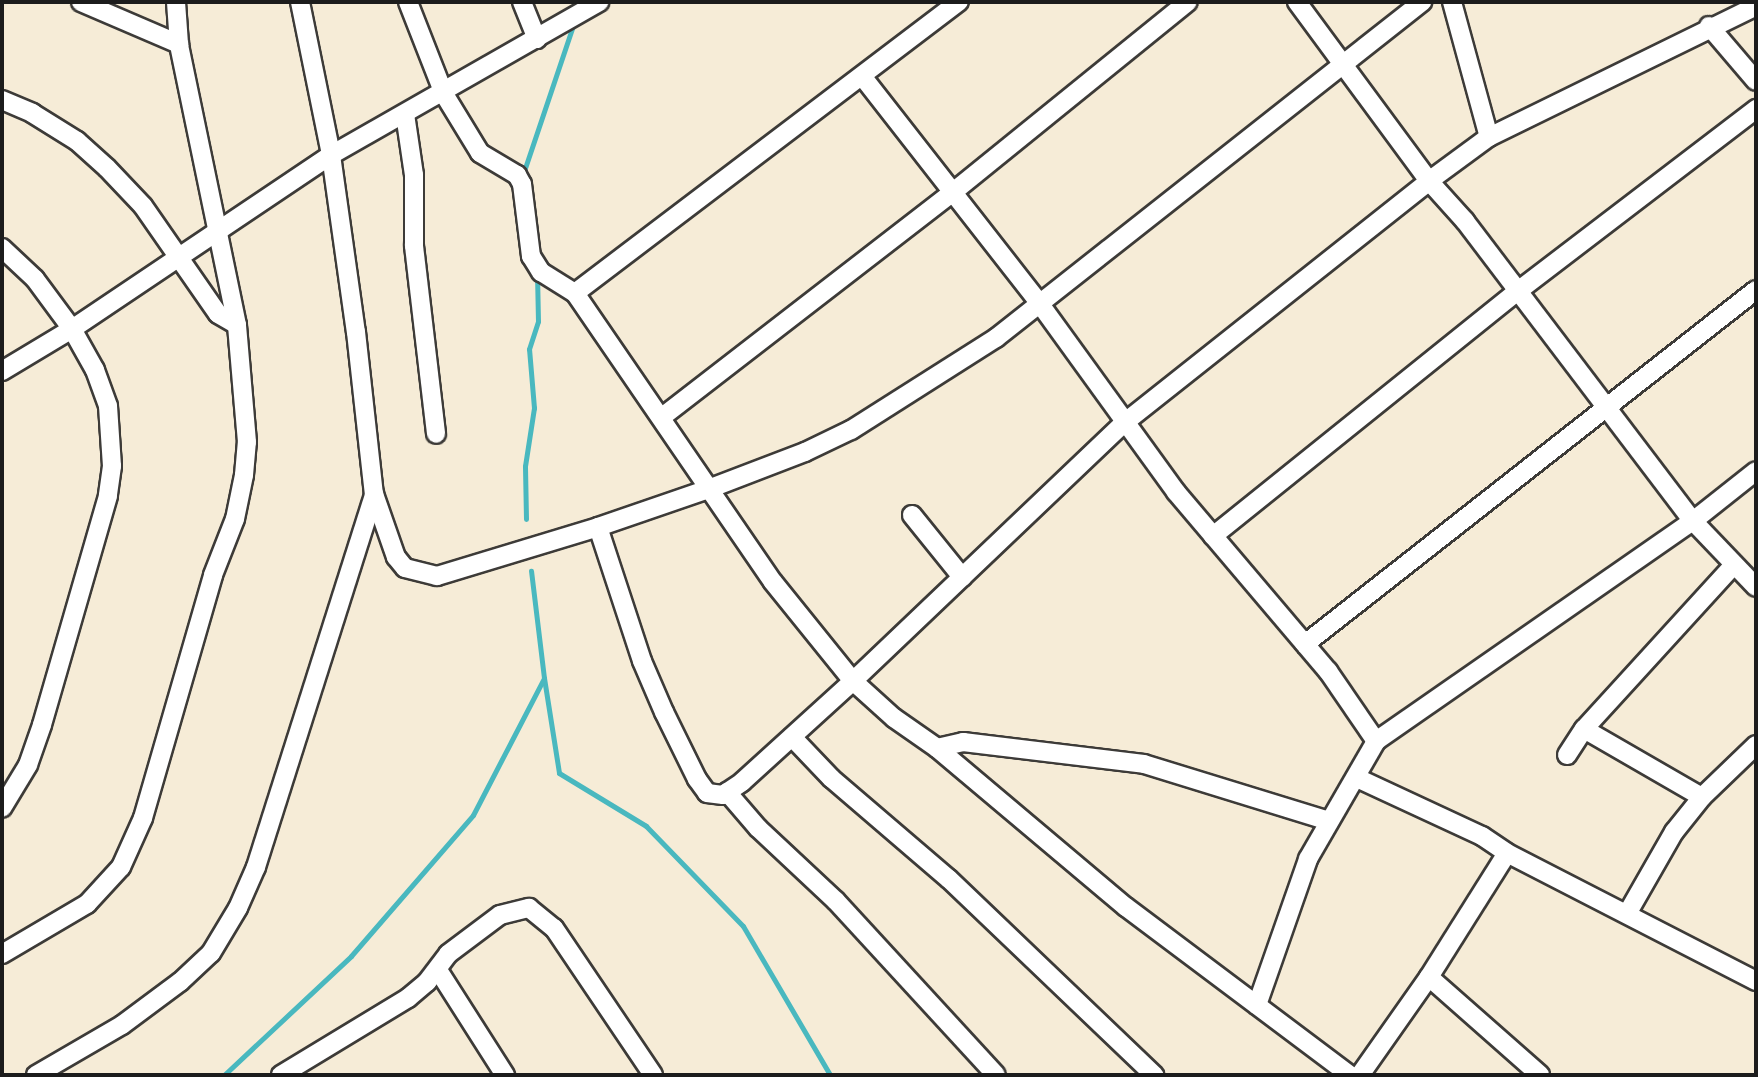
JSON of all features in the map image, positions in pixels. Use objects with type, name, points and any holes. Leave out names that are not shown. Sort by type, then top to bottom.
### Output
[{"type":"street","points":[[81,2],[179,44]]},
{"type":"street","points":[[2,954],[87,904],[105,888],[121,867],[143,818],[213,575],[235,519],[244,475],[247,442],[237,325],[179,44],[176,2]]},
{"type":"street","points":[[300,2],[331,155],[356,332],[374,494],[396,557],[405,568],[425,575],[455,571],[598,527],[805,452],[851,430],[935,379],[1040,304],[1422,2]]},
{"type":"street","points":[[408,2],[444,94],[480,153],[517,175],[522,184],[531,256],[541,272],[575,293],[773,582],[853,681],[1126,907],[1350,1075]]},
{"type":"street","points":[[522,2],[537,39]]},
{"type":"street","points":[[2,371],[72,329],[331,155],[444,94],[599,2]]},
{"type":"street","points":[[575,293],[959,2]]},
{"type":"street","points":[[662,417],[953,192],[1188,2]]},
{"type":"street","points":[[1297,2],[1429,181],[1465,221],[1693,521],[1756,587]]},
{"type":"street","points":[[1452,2],[1489,137]]},
{"type":"street","points":[[598,527],[642,661],[684,755],[707,793],[715,796],[727,792],[853,681],[1124,423],[1429,181],[1489,137],[1709,26],[1756,6]]},
{"type":"street","points":[[1709,26],[1756,81]]},
{"type":"street","points":[[862,76],[1040,304],[1124,423],[1213,536],[1305,644],[1376,741]]},
{"type":"street","points":[[2,100],[32,113],[77,141],[143,206],[218,314],[237,325]]},
{"type":"street","points":[[1213,536],[1518,291],[1756,109]]},
{"type":"street","points":[[405,114],[414,175],[414,246],[436,434]]},
{"type":"street","points":[[2,248],[35,279],[72,329],[95,370],[108,406],[112,466],[108,496],[42,725],[28,765],[2,808]]},
{"type":"street","points":[[1305,644],[1756,290]]},
{"type":"street","points":[[1257,1005],[1299,879],[1376,741],[1693,521],[1756,471]]},
{"type":"street","points":[[36,1075],[122,1025],[180,982],[211,953],[238,908],[256,867],[374,494]]},
{"type":"street","points":[[912,515],[962,577]]},
{"type":"street","points":[[1567,755],[1584,729],[1733,566]]},
{"type":"street","points":[[1584,729],[1702,797]]},
{"type":"street","points":[[792,737],[831,778],[949,879],[1154,1075]]},
{"type":"street","points":[[937,748],[963,742],[1144,764],[1212,782],[1329,821]]},
{"type":"street","points":[[1627,914],[1674,832],[1702,797],[1756,745]]},
{"type":"street","points":[[1357,778],[1482,836],[1507,853],[1756,981]]},
{"type":"street","points":[[727,792],[758,828],[836,901],[996,1075]]},
{"type":"street","points":[[1360,1075],[1429,977],[1507,853]]},
{"type":"street","points":[[281,1075],[408,998],[438,970],[448,954],[500,915],[529,908],[538,912],[554,928],[653,1075]]},
{"type":"street","points":[[438,970],[505,1075]]},
{"type":"street","points":[[1429,977],[1540,1075]]},
{"type":"waterway","points":[[523,174],[573,25]]},
{"type":"waterway","points":[[526,519],[525,466],[534,408],[529,349],[538,321],[537,275]]},
{"type":"waterway","points":[[224,1075],[351,956],[473,815],[544,678],[531,571]]},
{"type":"waterway","points":[[544,678],[559,773],[646,826],[743,926],[830,1075]]}]
